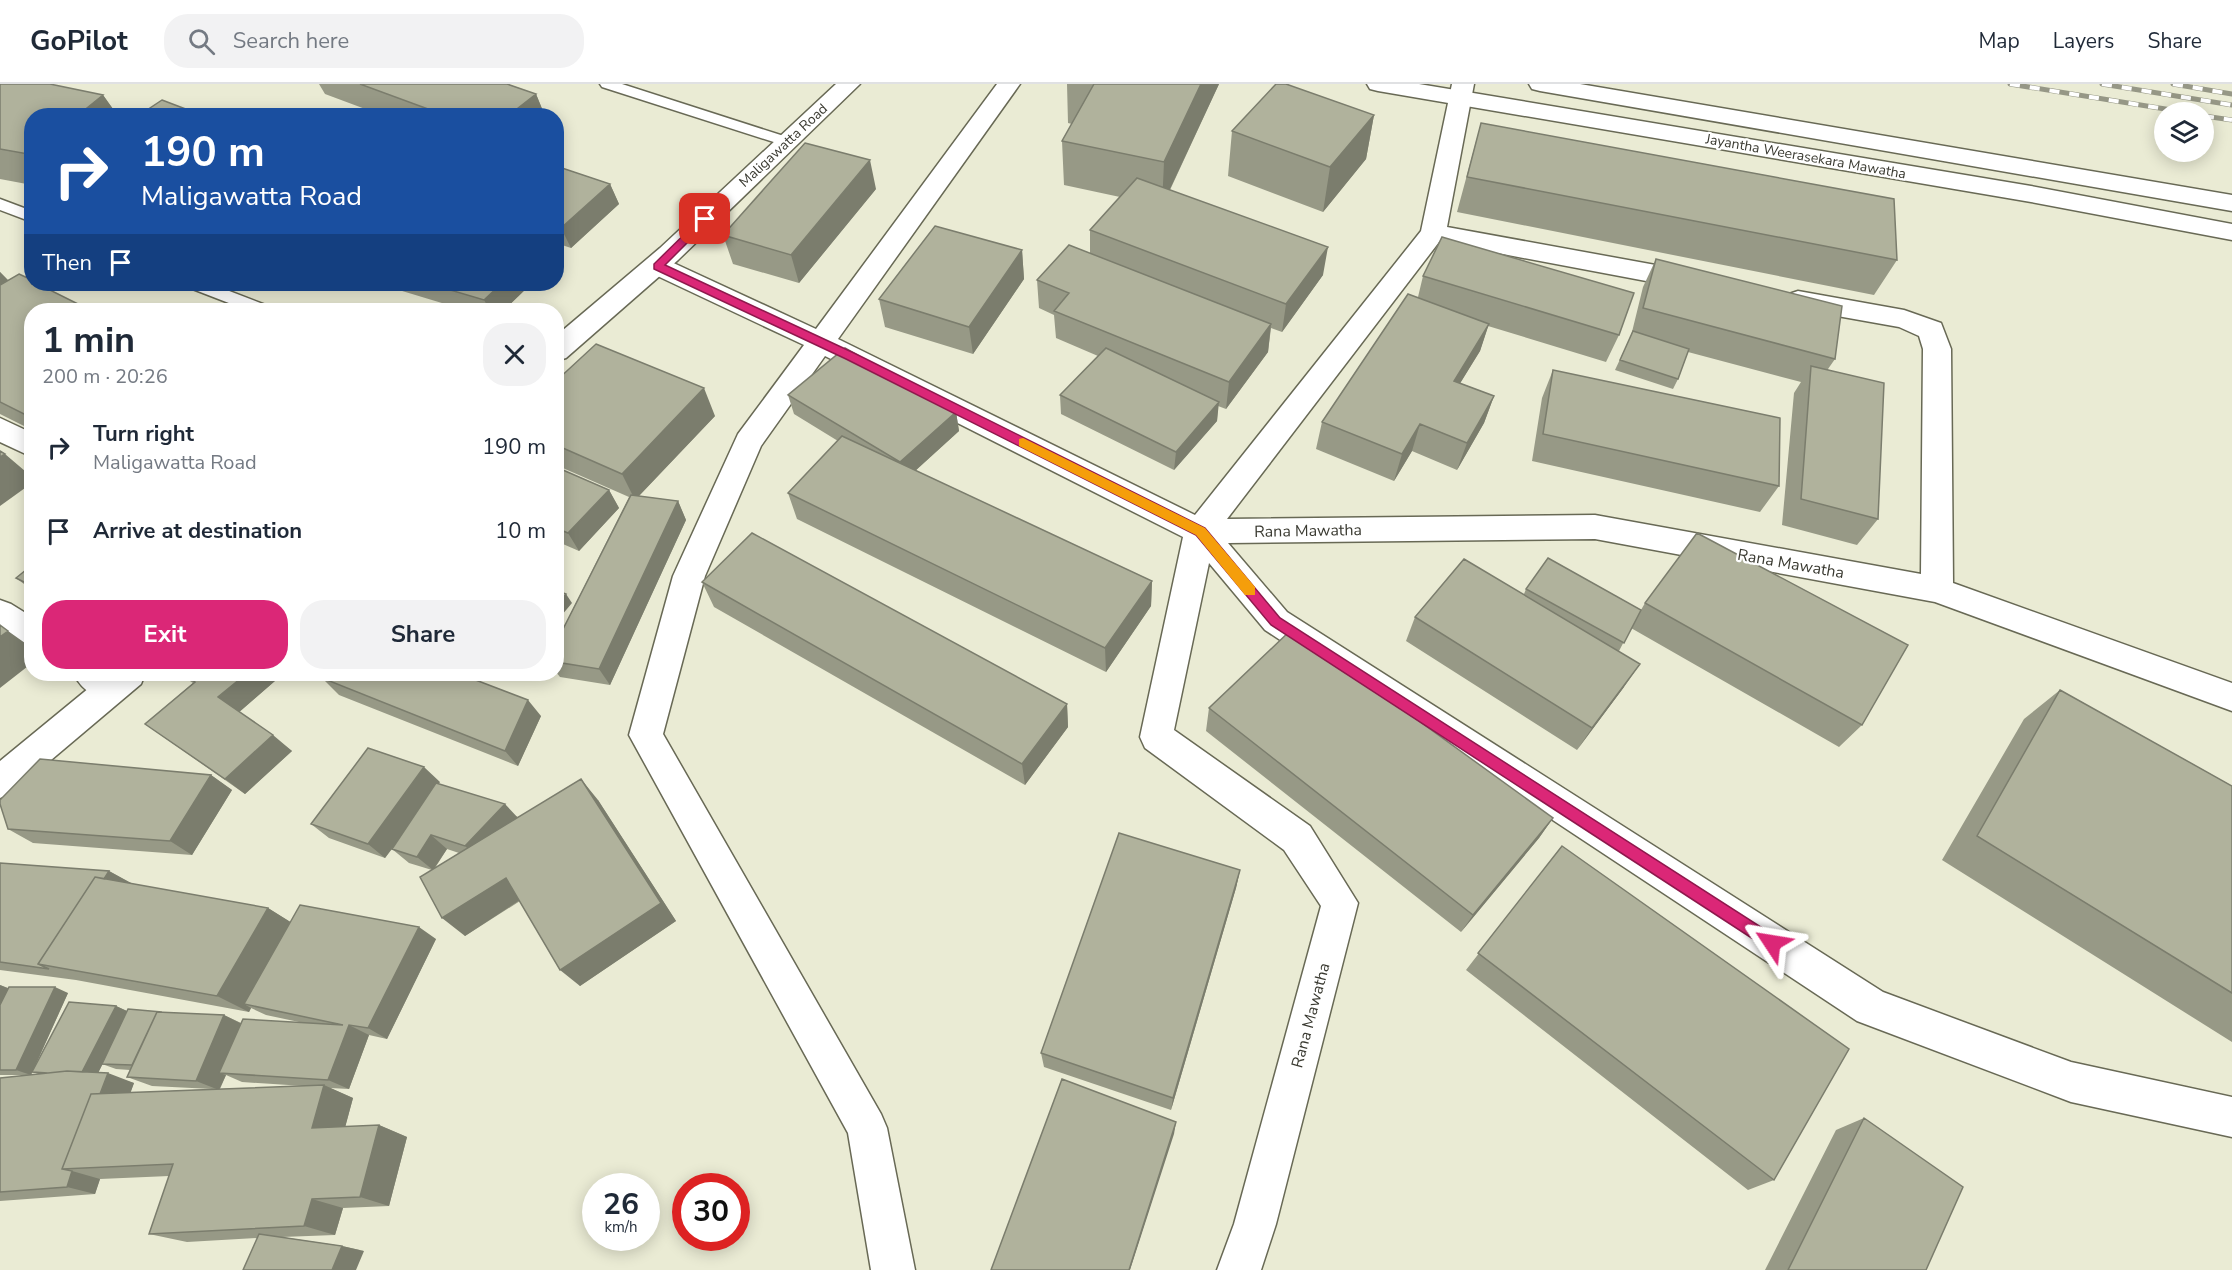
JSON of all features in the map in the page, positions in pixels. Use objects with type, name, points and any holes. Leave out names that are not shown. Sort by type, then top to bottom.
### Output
[{"type":"street","name":"Maligawatta Road","points":[[564,344],[658,266],[785,141],[849,84]]},
{"type":"street","points":[[893,1270],[867,1128],[646,735],[689,576],[748,441],[1009,84]]},
{"type":"street","name":"Jayantha Weerasekara Mawatha","points":[[1378,84],[1461,91],[2232,232]]},
{"type":"street","name":"Jayantha Weerasekara Mawatha","points":[[1540,84],[2232,203]]},
{"type":"street","points":[[1200,531],[1433,233],[1461,91]]},
{"type":"street","points":[[1433,233],[1716,285]]},
{"type":"street","points":[[658,266],[821,342],[1200,531],[1276,621],[1871,1007],[2071,1082],[2232,1117]]},
{"type":"street","points":[[1774,296],[1904,320],[1931,330],[1937,349],[1937,590]]},
{"type":"street","points":[[0,429],[24,442]]},
{"type":"street","name":"Rana Mawatha","points":[[1239,1270],[1255,1224],[1340,903],[1297,838],[1157,737],[1200,531],[1595,527],[1937,590],[2232,697]]},
{"type":"street","points":[[0,613],[24,629]]},
{"type":"street","points":[[0,782],[107,681]]},
{"type":"lane","points":[[607,84],[785,141]]},
{"type":"lane","points":[[0,204],[24,214]]},
{"type":"lane","points":[[214,291],[244,303]]},
{"type":"building","points":[[0,84],[50,84],[103,95],[87,108],[24,108],[24,153],[0,149]]},
{"type":"building","points":[[360,84],[507,84],[536,94],[518,108],[425,108]]},
{"type":"building","points":[[1094,84],[1201,84],[1164,162],[1062,141]]},
{"type":"building","points":[[1276,84],[1286,84],[1374,115],[1330,167],[1232,131]]},
{"type":"building","points":[[162,100],[183,108],[150,108]]},
{"type":"building","points":[[1481,123],[1894,199],[1897,260],[1467,177]]},
{"type":"building","points":[[805,143],[870,160],[791,255],[723,235]]},
{"type":"building","points":[[564,169],[610,184],[564,225]]},
{"type":"building","points":[[1137,178],[1328,247],[1286,304],[1090,230]]},
{"type":"building","points":[[935,226],[1022,250],[969,327],[879,299]]},
{"type":"building","points":[[1442,237],[1634,293],[1619,335],[1423,276]]},
{"type":"building","points":[[1069,245],[1271,324],[1229,382],[1054,311],[1069,293],[1037,280]]},
{"type":"building","points":[[1656,259],[1842,306],[1835,359],[1643,308]]},
{"type":"building","points":[[19,274],[24,276],[24,291],[52,291],[76,303],[24,303],[24,414],[0,402],[0,285]]},
{"type":"building","points":[[454,291],[494,291],[484,300]]},
{"type":"building","points":[[1408,294],[1489,324],[1454,381],[1494,396],[1467,443],[1420,424],[1402,454],[1322,422]]},
{"type":"building","points":[[1633,331],[1689,349],[1678,379],[1620,360]]},
{"type":"building","points":[[596,344],[704,388],[622,474],[564,449],[564,374]]},
{"type":"building","points":[[845,348],[956,412],[900,462],[788,395]]},
{"type":"building","points":[[1106,348],[1219,402],[1176,452],[1060,395]]},
{"type":"building","points":[[1811,366],[1884,383],[1878,519],[1801,499]]},
{"type":"building","points":[[1553,370],[1780,418],[1779,486],[1543,434]]},
{"type":"building","points":[[842,436],[1152,581],[1105,648],[788,493]]},
{"type":"building","points":[[564,470],[609,490],[568,533],[564,531]]},
{"type":"building","points":[[631,495],[678,501],[599,669],[564,663],[564,627]]},
{"type":"building","points":[[752,533],[1067,704],[1022,764],[702,582]]},
{"type":"building","points":[[1697,533],[1908,645],[1862,725],[1645,603]]},
{"type":"building","points":[[1548,558],[1641,610],[1624,643],[1526,589]]},
{"type":"building","points":[[1464,559],[1640,664],[1592,728],[1415,617]]},
{"type":"building","points":[[24,572],[24,582],[16,578]]},
{"type":"building","points":[[0,625],[8,631],[0,637]]},
{"type":"building","points":[[1292,629],[1553,818],[1473,915],[1209,708]]},
{"type":"building","points":[[194,681],[237,681],[218,697],[273,735],[225,779],[145,724],[195,682]]},
{"type":"building","points":[[330,681],[478,681],[528,700],[505,751]]},
{"type":"building","points":[[2060,690],[2232,786],[2232,993],[1977,836]]},
{"type":"building","points":[[368,748],[424,767],[368,844],[311,824]]},
{"type":"building","points":[[40,759],[211,775],[170,841],[8,829],[0,800]]},
{"type":"building","points":[[581,779],[661,903],[560,970],[506,878],[442,918],[420,877]]},
{"type":"building","points":[[436,783],[505,804],[465,846],[431,835],[417,857],[392,849]]},
{"type":"building","points":[[1119,833],[1240,870],[1173,1098],[1041,1053]]},
{"type":"building","points":[[1562,846],[1849,1049],[1774,1180],[1478,953]]},
{"type":"building","points":[[0,863],[109,871],[104,879],[95,877],[38,964],[49,969],[0,962]]},
{"type":"building","points":[[95,877],[268,908],[217,996],[38,964]]},
{"type":"building","points":[[300,905],[419,927],[368,1028],[349,1025],[328,1080],[219,1073],[243,1019],[343,1025],[244,1004]]},
{"type":"building","points":[[9,987],[55,987],[16,1070],[0,1070],[0,1005]]},
{"type":"building","points":[[69,1002],[116,1006],[82,1072],[32,1072]]},
{"type":"building","points":[[128,1009],[162,1012],[157,1012],[132,1065],[102,1064]]},
{"type":"building","points":[[157,1012],[224,1015],[196,1081],[127,1077]]},
{"type":"building","points":[[67,1071],[108,1073],[100,1094],[91,1094],[62,1169],[72,1171],[67,1187],[0,1192],[0,1078]]},
{"type":"building","points":[[1062,1079],[1176,1122],[1129,1270],[991,1270]]},
{"type":"building","points":[[324,1085],[312,1128],[379,1125],[360,1197],[312,1199],[304,1226],[149,1234],[173,1164],[62,1169],[91,1094]]},
{"type":"building","points":[[1864,1118],[1963,1187],[1926,1270],[1788,1270]]},
{"type":"building","points":[[259,1234],[342,1246],[332,1270],[243,1270]]},
{"type":"railway","points":[[2010,84],[2154,107]]},
{"type":"railway","points":[[2102,84],[2232,105]]},
{"type":"railway","points":[[2173,84],[2232,94]]},
{"type":"railway","points":[[2214,117],[2232,120]]},
{"type":"slow traffic","points":[[1023,443],[1200,531],[1250,591]]},
{"type":"route","points":[[705,219],[658,266],[850,356],[1200,531],[1276,621],[1772,943]]}]
